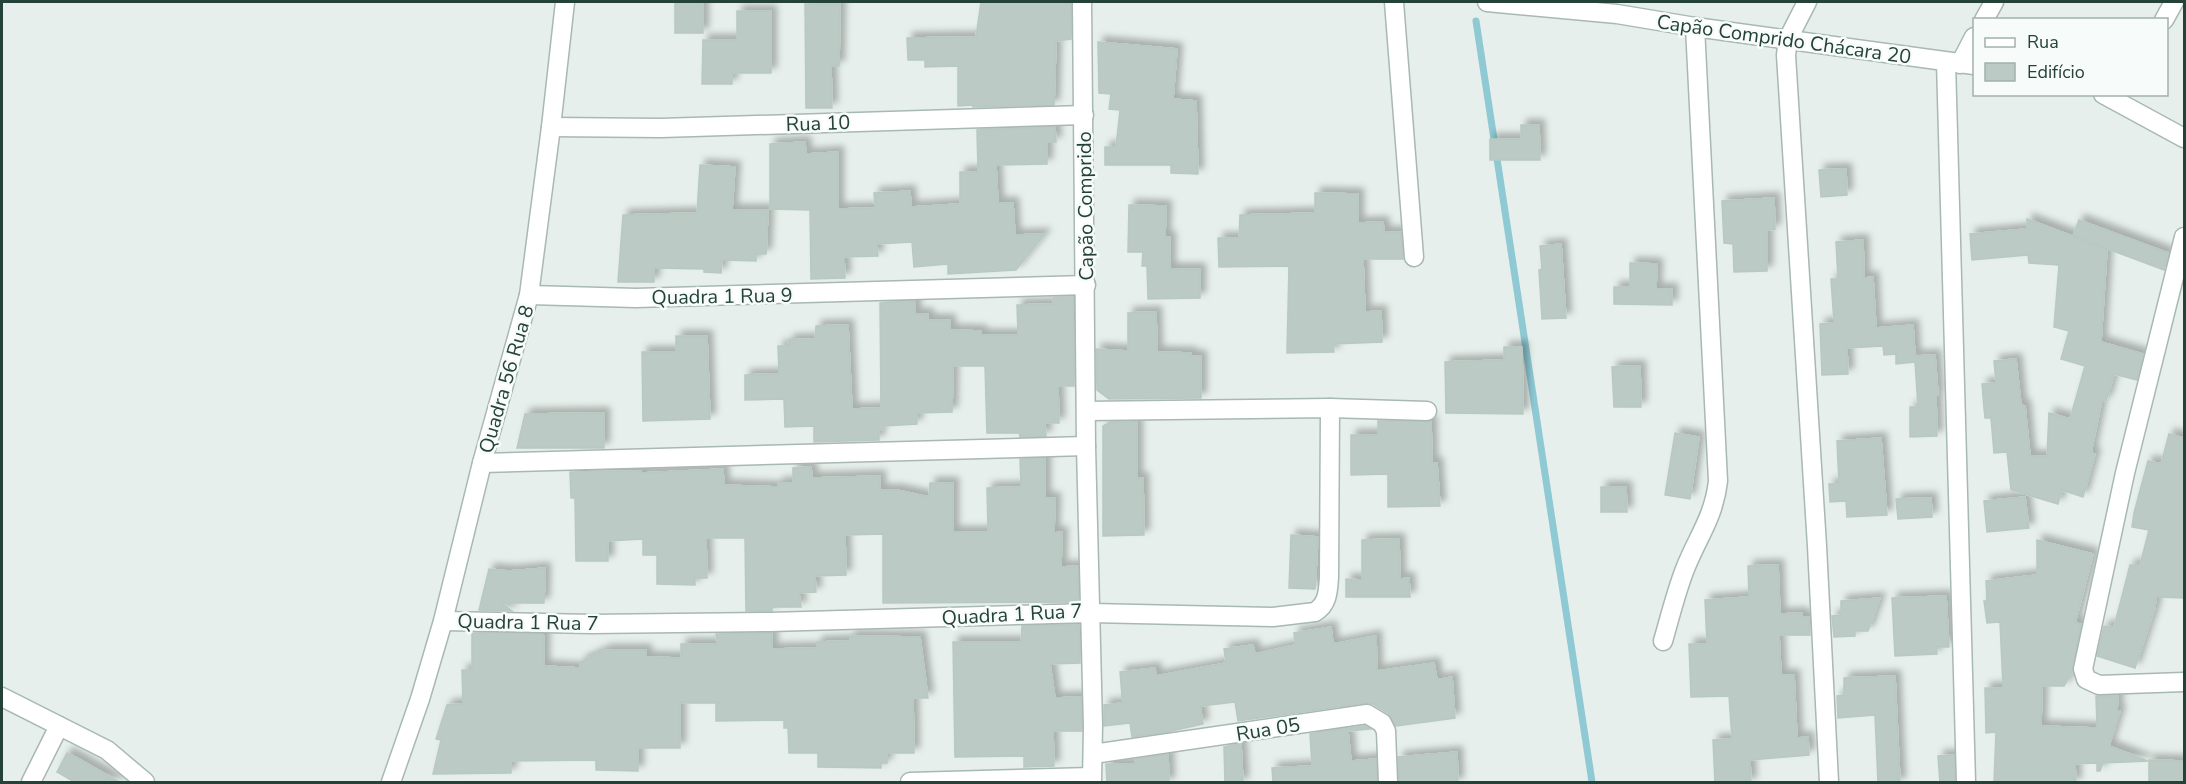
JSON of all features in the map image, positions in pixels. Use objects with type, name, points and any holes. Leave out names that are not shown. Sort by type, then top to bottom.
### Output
[{"type":"street","points":[[529,295],[565,2]]},
{"type":"street","name":"Capão Comprido","points":[[1082,2],[1086,446]]},
{"type":"street","points":[[1394,2],[1414,257]]},
{"type":"street","name":"Capão Comprido Chácara 20","points":[[1487,2],[1620,8],[1695,27],[1960,64]]},
{"type":"street","points":[[1807,2],[1788,39],[1786,55],[1817,546],[1828,783]]},
{"type":"street","points":[[1985,18],[1994,2]]},
{"type":"street","points":[[2165,18],[2174,2]]},
{"type":"street","points":[[1664,641],[1686,567],[1708,523],[1718,481],[1695,27]]},
{"type":"street","points":[[1966,783],[1960,64],[1973,39]]},
{"type":"street","points":[[2123,99],[2184,138]]},
{"type":"street","name":"Rua 10","points":[[551,127],[661,128],[1084,115]]},
{"type":"street","points":[[2184,237],[2126,473],[2083,669],[2086,679],[2098,685],[2184,681]]},
{"type":"street","name":"Quadra 1 Rua 9","points":[[529,295],[647,297],[1086,285]]},
{"type":"street","name":"Quadra 56 Rua 8","points":[[443,621],[482,464],[529,295]]},
{"type":"street","points":[[1087,411],[1330,408],[1427,411]]},
{"type":"street","points":[[910,783],[1091,780],[1091,613],[1273,617],[1298,616],[1320,609],[1327,596],[1329,577],[1330,408]]},
{"type":"street","points":[[482,464],[1086,446]]},
{"type":"street","name":"Quadra 1 Rua 7","points":[[391,783],[420,699],[443,621],[591,624],[1091,613],[1086,446]]},
{"type":"street","points":[[2,697],[107,750],[145,783]]},
{"type":"street","name":"Rua 05","points":[[1092,754],[1366,714],[1382,723],[1386,731],[1388,783]]},
{"type":"street","points":[[31,783],[59,726]]},
{"type":"building","points":[[675,2],[703,2],[703,33],[675,33]]},
{"type":"building","points":[[981,2],[1071,2],[1071,39],[1056,41],[1054,105],[958,106],[958,66],[925,67],[925,60],[908,60],[907,38],[976,37]]},
{"type":"building","points":[[805,4],[840,4],[839,66],[831,66],[832,108],[806,108]]},
{"type":"building","points":[[737,11],[771,11],[771,73],[732,73],[732,84],[702,84],[703,40],[737,40]]},
{"type":"building","points":[[1098,42],[1177,49],[1173,99],[1196,101],[1198,174],[1171,173],[1171,165],[1105,165],[1105,147],[1116,147],[1120,110],[1109,109],[1111,94],[1099,93]]},
{"type":"building","points":[[1521,125],[1539,125],[1540,160],[1490,160],[1490,139],[1521,139]]},
{"type":"building","points":[[1055,127],[1056,142],[1047,142],[1047,164],[996,165],[998,203],[1013,203],[1015,235],[1045,234],[1016,270],[948,274],[948,264],[914,267],[912,242],[877,244],[878,256],[844,257],[845,278],[811,279],[810,210],[770,209],[770,144],[805,142],[806,154],[838,152],[838,209],[875,208],[874,193],[910,191],[911,207],[960,204],[960,172],[978,172],[977,130]]},
{"type":"building","points":[[700,165],[735,167],[732,210],[768,210],[766,254],[756,254],[756,261],[722,260],[721,273],[704,272],[704,269],[654,268],[654,282],[618,282],[623,215],[697,213]]},
{"type":"building","points":[[1846,169],[1847,195],[1821,197],[1819,170]]},
{"type":"building","points":[[1315,193],[1358,194],[1358,223],[1383,222],[1384,232],[1401,232],[1403,259],[1363,259],[1365,312],[1381,311],[1382,342],[1333,344],[1334,352],[1287,353],[1289,266],[1219,267],[1218,238],[1239,238],[1240,215],[1315,213]]},
{"type":"building","points":[[1774,198],[1775,229],[1767,230],[1767,271],[1734,272],[1733,244],[1724,243],[1722,201]]},
{"type":"building","points":[[1129,205],[1166,206],[1165,237],[1170,237],[1170,269],[1200,269],[1200,298],[1148,299],[1147,266],[1142,266],[1143,252],[1128,252]]},
{"type":"building","points":[[2027,219],[2107,249],[2101,342],[2143,354],[2137,380],[2114,374],[2106,401],[2102,399],[2091,453],[2095,454],[2083,497],[2062,490],[2058,504],[2011,490],[2007,452],[1994,453],[1991,418],[1985,418],[1982,384],[1996,383],[1994,361],[2016,359],[2021,405],[2025,406],[2030,456],[2047,456],[2049,413],[2070,419],[2085,366],[2061,359],[2069,331],[2054,327],[2059,265],[2029,263],[2028,255],[1972,260],[1970,234],[2027,229]]},
{"type":"building","points":[[2079,220],[2168,253],[2164,270],[2073,236]]},
{"type":"building","points":[[1863,240],[1864,278],[1873,277],[1876,328],[1913,325],[1915,356],[1935,355],[1938,395],[1936,395],[1937,436],[1910,437],[1910,407],[1918,407],[1915,362],[1896,364],[1896,354],[1884,355],[1883,346],[1847,348],[1848,374],[1822,375],[1820,324],[1834,323],[1831,279],[1838,279],[1836,242]]},
{"type":"building","points":[[1561,244],[1566,318],[1542,319],[1540,246]]},
{"type":"building","points":[[1630,263],[1657,264],[1656,289],[1672,289],[1672,305],[1614,304],[1614,287],[1630,287]]},
{"type":"building","points":[[1073,297],[1074,386],[1058,386],[1059,423],[1045,423],[1046,436],[1020,437],[1019,433],[987,433],[985,366],[953,366],[952,412],[917,413],[917,424],[883,426],[882,430],[879,430],[879,440],[814,442],[814,426],[785,427],[784,399],[745,400],[745,375],[779,374],[778,346],[789,346],[788,340],[815,339],[816,326],[848,325],[852,409],[881,408],[880,303],[915,301],[915,314],[928,314],[928,320],[950,320],[950,330],[981,331],[981,335],[1018,335],[1017,305],[1054,304],[1053,298]]},
{"type":"building","points":[[1156,312],[1157,352],[1191,353],[1191,356],[1201,356],[1201,398],[1109,399],[1097,390],[1096,349],[1128,351],[1128,313]]},
{"type":"building","points":[[676,336],[707,336],[710,419],[643,421],[642,352],[676,352]]},
{"type":"building","points":[[1504,347],[1522,347],[1523,414],[1446,413],[1445,362],[1504,360]]},
{"type":"building","points":[[1640,366],[1641,407],[1614,407],[1612,367]]},
{"type":"building","points":[[604,413],[604,448],[517,448],[525,414]]},
{"type":"building","points":[[1378,421],[1431,421],[1432,463],[1437,463],[1440,506],[1388,507],[1388,474],[1351,475],[1351,435],[1378,435]]},
{"type":"building","points":[[1111,422],[1137,422],[1137,479],[1143,478],[1144,535],[1103,536],[1103,426]]},
{"type":"building","points":[[1675,433],[1699,437],[1690,499],[1665,495]]},
{"type":"building","points":[[2169,434],[2184,438],[2184,598],[2156,597],[2155,607],[2135,668],[2097,656],[2104,626],[2114,627],[2130,565],[2140,565],[2149,530],[2132,527],[2134,513],[2148,461],[2161,464]]},
{"type":"building","points":[[1881,438],[1887,515],[1847,517],[1846,501],[1830,502],[1829,484],[1839,484],[1837,441]]},
{"type":"building","points":[[1045,458],[1045,498],[1055,498],[1054,533],[1062,532],[1061,567],[1078,566],[1079,602],[883,603],[883,534],[845,535],[846,575],[815,576],[816,592],[799,593],[801,607],[772,607],[772,611],[746,611],[745,538],[706,538],[707,578],[695,578],[695,585],[657,584],[657,555],[643,555],[643,539],[608,541],[608,561],[576,561],[575,498],[571,498],[570,472],[641,471],[641,473],[723,469],[724,485],[778,487],[778,483],[793,483],[793,468],[811,467],[812,478],[880,476],[880,490],[897,490],[929,497],[930,483],[953,483],[953,532],[988,532],[987,488],[1021,487],[1020,459]]},
{"type":"building","points":[[1601,487],[1626,487],[1627,512],[1601,512]]},
{"type":"building","points":[[2025,497],[2029,528],[1987,532],[1984,501]]},
{"type":"building","points":[[1931,498],[1932,517],[1898,519],[1896,499]]},
{"type":"building","points":[[1291,535],[1318,537],[1315,589],[1289,588]]},
{"type":"building","points":[[1399,539],[1400,579],[1409,578],[1410,597],[1346,597],[1346,579],[1362,580],[1362,540]]},
{"type":"building","points":[[2037,540],[2093,554],[2075,623],[2081,624],[2072,672],[2064,686],[2042,686],[2041,726],[2097,728],[2096,696],[2118,696],[2117,711],[2120,711],[2109,746],[2148,761],[2103,763],[2100,771],[2097,771],[2097,763],[2075,764],[2076,783],[1994,783],[1996,732],[1986,733],[1985,688],[2003,688],[2000,622],[1987,623],[1984,601],[1987,601],[1986,581],[2037,575]]},
{"type":"building","points":[[1778,565],[1780,614],[1802,613],[1802,617],[1809,617],[1810,635],[1779,635],[1781,675],[1794,675],[1797,738],[1808,737],[1809,755],[1750,760],[1751,783],[1715,783],[1713,740],[1732,739],[1729,696],[1691,697],[1689,644],[1707,644],[1705,600],[1749,597],[1748,566]]},
{"type":"building","points":[[545,568],[544,603],[502,603],[512,611],[479,610],[489,569],[509,571]]},
{"type":"building","points":[[1946,596],[1949,647],[1936,647],[1937,654],[1895,656],[1892,598]]},
{"type":"building","points":[[1880,598],[1868,631],[1855,631],[1855,636],[1834,637],[1832,616],[1841,615],[1841,601]]},
{"type":"building","points":[[1079,625],[1080,663],[1050,664],[1055,698],[1081,697],[1082,731],[1053,731],[1054,766],[1024,767],[1024,756],[955,757],[953,642],[1021,642],[1022,626]]},
{"type":"building","points":[[1331,627],[1333,644],[1376,636],[1377,671],[1434,663],[1437,680],[1452,677],[1455,718],[1396,726],[1388,713],[1373,704],[1365,703],[1238,721],[1235,702],[1200,706],[1203,724],[1167,732],[1132,737],[1130,723],[1104,726],[1104,705],[1123,703],[1120,672],[1155,668],[1156,676],[1226,663],[1224,649],[1253,645],[1255,654],[1295,645],[1294,633]]},
{"type":"building","points":[[472,633],[542,634],[544,636],[544,666],[580,668],[580,662],[606,650],[646,650],[646,657],[681,658],[681,644],[717,644],[716,634],[772,633],[772,649],[817,648],[817,642],[850,641],[850,636],[920,637],[928,698],[913,698],[914,753],[887,753],[887,763],[881,763],[881,768],[818,767],[818,753],[789,753],[788,728],[784,728],[784,720],[716,721],[716,703],[680,703],[680,748],[638,748],[638,771],[596,770],[596,760],[511,761],[511,773],[433,774],[441,740],[436,739],[447,705],[463,704],[462,670],[472,670]]},
{"type":"building","points":[[1895,676],[1900,783],[1878,783],[1875,715],[1838,718],[1837,696],[1844,695],[1844,678]]},
{"type":"building","points":[[1365,726],[1370,729],[1348,731],[1351,761],[1376,759],[1377,783],[1273,783],[1272,768],[1312,766],[1310,734]]},
{"type":"building","points":[[1241,744],[1243,783],[1225,783],[1224,747]]},
{"type":"building","points":[[1457,752],[1458,783],[1399,783],[1398,757]]},
{"type":"building","points":[[67,753],[121,783],[76,783],[57,772]]},
{"type":"building","points":[[1168,754],[1169,783],[1107,783],[1106,764],[1136,764],[1135,759]]},
{"type":"building","points":[[1954,755],[1955,783],[1940,783],[1938,756]]},
{"type":"building","points":[[2149,760],[2184,761],[2184,783],[2149,783]]},
{"type":"waterway","points":[[1476,21],[1592,782]]}]
